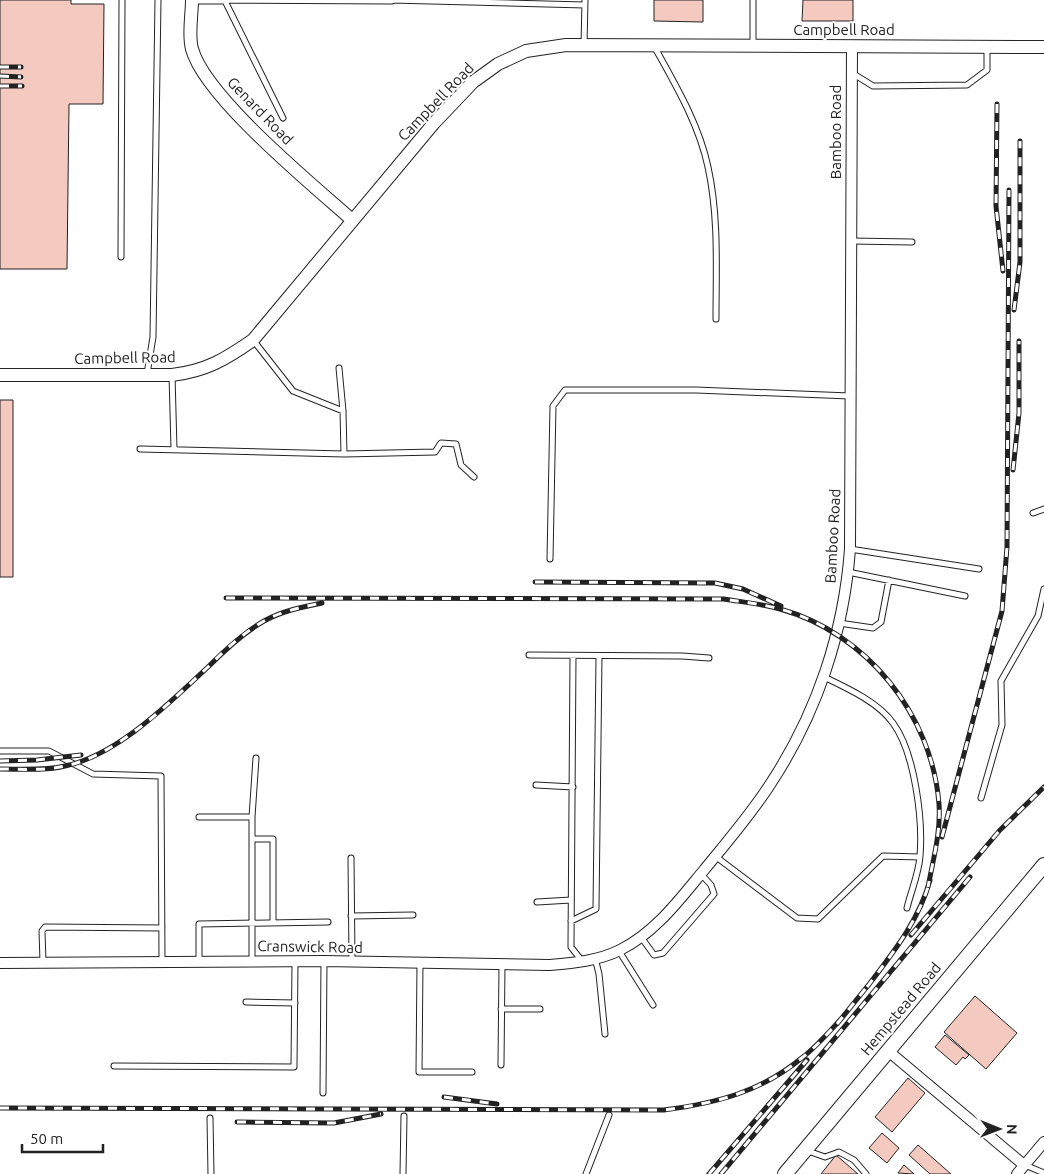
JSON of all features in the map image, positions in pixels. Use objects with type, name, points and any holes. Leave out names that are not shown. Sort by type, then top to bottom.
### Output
[{"type":"main road","name":"Hempstead Road","points":[[785,1174],[887,1050],[1044,866]]},
{"type":"street","name":"Genard Road","points":[[192,0],[192,48],[200,70],[237,113],[298,172],[352,220]]},
{"type":"street","name":"Campbell Road","points":[[0,375],[172,375],[186,373],[220,362],[252,340],[434,123],[474,82],[498,64],[526,52],[546,47],[584,45],[1044,47]]},
{"type":"street","name":"Bamboo Road","points":[[619,951],[641,937],[674,905],[771,784],[810,714],[824,677],[839,623],[848,572],[850,548],[852,47]]},
{"type":"street","name":"Cranswick Road","points":[[0,963],[324,961],[549,965],[582,962],[619,951]]},
{"type":"street","points":[[887,1050],[1024,1165]]},
{"type":"street","points":[[1017,1174],[1044,1142]]},
{"type":"lane","points":[[121,257],[122,0]]},
{"type":"lane","points":[[147,375],[153,337],[158,0]]},
{"type":"lane","points":[[192,0],[391,0],[585,3],[584,45]]},
{"type":"lane","points":[[225,0],[283,118]]},
{"type":"lane","points":[[753,0],[753,45]]},
{"type":"lane","points":[[654,45],[689,114],[708,166],[716,221],[716,319]]},
{"type":"lane","points":[[852,72],[873,86],[967,85],[987,70],[987,47]]},
{"type":"lane","points":[[851,241],[912,242]]},
{"type":"lane","points":[[252,340],[293,391],[343,411]]},
{"type":"lane","points":[[339,368],[344,454]]},
{"type":"lane","points":[[172,375],[174,449]]},
{"type":"lane","points":[[550,559],[553,406],[565,390],[696,390],[851,396]]},
{"type":"lane","points":[[140,449],[344,454],[434,452],[441,443],[456,444],[461,465],[474,477]]},
{"type":"lane","points":[[1033,513],[1044,509]]},
{"type":"lane","points":[[850,548],[979,569]]},
{"type":"lane","points":[[848,572],[965,596]]},
{"type":"lane","points":[[839,623],[873,628],[881,622],[889,580]]},
{"type":"lane","points":[[981,798],[1002,726],[1001,680],[1038,616],[1044,589]]},
{"type":"lane","points":[[529,655],[682,656],[709,658]]},
{"type":"lane","points":[[573,656],[571,948],[582,962]]},
{"type":"lane","points":[[571,921],[596,909],[599,656]]},
{"type":"lane","points":[[824,677],[858,693],[893,723],[911,764],[918,806],[920,857],[907,908]]},
{"type":"lane","points":[[0,752],[49,751],[93,774],[161,776],[162,961]]},
{"type":"lane","points":[[252,961],[252,817],[256,758]]},
{"type":"lane","points":[[536,785],[573,788]]},
{"type":"lane","points":[[199,817],[252,817]]},
{"type":"lane","points":[[252,839],[273,839],[272,924]]},
{"type":"lane","points":[[715,856],[797,918],[818,919],[883,856],[920,857]]},
{"type":"lane","points":[[351,858],[352,962]]},
{"type":"lane","points":[[641,937],[654,955],[663,953],[714,894],[711,886],[700,874]]},
{"type":"lane","points":[[537,902],[571,900]]},
{"type":"lane","points":[[351,916],[413,915]]},
{"type":"lane","points":[[199,961],[199,924],[328,922]]},
{"type":"lane","points":[[43,962],[42,931],[45,927],[162,928]]},
{"type":"lane","points":[[619,951],[653,1005]]},
{"type":"lane","points":[[595,958],[599,974],[604,1034]]},
{"type":"lane","points":[[114,1066],[294,1068],[295,961]]},
{"type":"lane","points":[[323,1093],[324,961]]},
{"type":"lane","points":[[420,963],[419,1072],[472,1072]]},
{"type":"lane","points":[[501,1064],[502,965]]},
{"type":"lane","points":[[246,1002],[295,1003]]},
{"type":"lane","points":[[501,1009],[540,1009]]},
{"type":"lane","points":[[586,1174],[609,1115]]},
{"type":"lane","points":[[403,1174],[404,1116]]},
{"type":"lane","points":[[210,1118],[211,1174]]},
{"type":"lane","points":[[805,1150],[825,1157],[839,1152],[854,1160],[866,1174]]},
{"type":"lane","points":[[1024,1165],[1044,1173]]},
{"type":"building","points":[[0,0],[71,0],[71,4],[104,4],[103,104],[69,104],[67,269],[0,269]]},
{"type":"building","points":[[654,0],[703,0],[703,22],[654,21]]},
{"type":"building","points":[[803,0],[853,0],[853,21],[802,21]]},
{"type":"building","points":[[0,400],[13,400],[13,577],[0,577]]},
{"type":"building","points":[[975,996],[1017,1033],[986,1069],[944,1032]]},
{"type":"building","points":[[945,1035],[969,1055],[965,1059],[963,1057],[956,1065],[935,1047]]},
{"type":"building","points":[[908,1078],[925,1093],[892,1132],[875,1117]]},
{"type":"building","points":[[882,1133],[899,1148],[887,1163],[869,1148]]},
{"type":"building","points":[[918,1145],[951,1174],[930,1174],[909,1155]]},
{"type":"building","points":[[836,1155],[858,1174],[821,1174]]},
{"type":"building","points":[[904,1165],[914,1174],[898,1173]]},
{"type":"railway","points":[[0,67],[21,67]]},
{"type":"railway","points":[[0,76],[21,77]]},
{"type":"railway","points":[[0,86],[22,86]]},
{"type":"railway","points":[[997,104],[996,206],[1003,271]]},
{"type":"railway","points":[[1014,310],[1020,262],[1020,141]]},
{"type":"railway","points":[[942,837],[1002,611],[1007,547],[1009,190]]},
{"type":"railway","points":[[1013,470],[1019,413],[1019,341]]},
{"type":"railway","points":[[535,582],[715,583],[743,589],[781,606]]},
{"type":"railway","points":[[226,598],[724,599],[773,607],[812,621],[841,637],[867,658],[890,682],[909,710],[923,739],[934,771],[939,804],[938,835],[928,887]]},
{"type":"railway","points":[[0,769],[57,768],[85,760],[104,751],[142,726],[228,648],[256,626],[285,612],[322,603]]},
{"type":"railway","points":[[0,761],[37,760],[81,755]]},
{"type":"railway","points":[[911,935],[1000,830],[1044,787]]},
{"type":"railway","points":[[721,1174],[970,877]]},
{"type":"railway","points":[[867,987],[912,923],[930,880]]},
{"type":"railway","points":[[837,1024],[870,983]]},
{"type":"railway","points":[[0,1108],[664,1110],[702,1104],[738,1094],[771,1079],[808,1053],[841,1019]]},
{"type":"railway","points":[[709,1174],[807,1060]]},
{"type":"railway","points":[[444,1097],[497,1104]]},
{"type":"railway","points":[[237,1122],[334,1123],[381,1114]]}]
